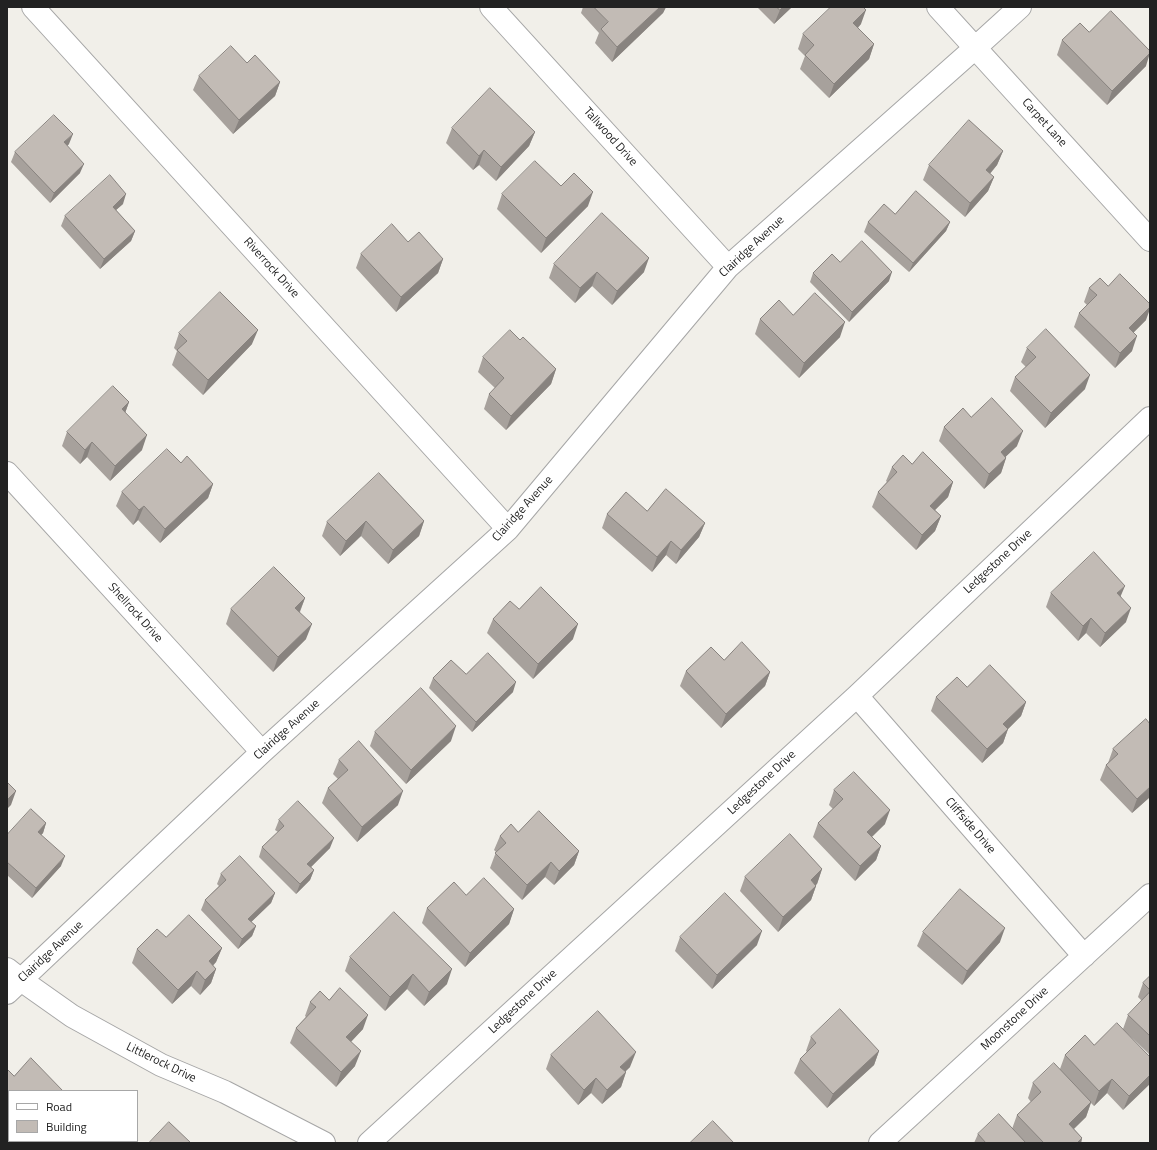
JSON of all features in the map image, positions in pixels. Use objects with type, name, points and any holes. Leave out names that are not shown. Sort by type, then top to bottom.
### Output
[{"type":"street","name":"Riverrock Drive","points":[[33,7],[508,529]]},
{"type":"street","name":"Tallwood Drive","points":[[491,7],[728,267]]},
{"type":"street","name":"Carpet Lane","points":[[938,7],[1150,240]]},
{"type":"street","name":"Clairidge Avenue","points":[[12,981],[508,529],[728,267],[1020,7]]},
{"type":"street","name":"Ledgestone Drive","points":[[369,1143],[857,696],[1150,418]]},
{"type":"street","name":"Shellrock Drive","points":[[7,473],[262,752]]},
{"type":"street","name":"Cliffside Drive","points":[[857,696],[1084,956]]},
{"type":"street","name":"Moonstone Drive","points":[[880,1143],[1150,895]]},
{"type":"street","name":"Littlerock Drive","points":[[12,981],[72,1016],[162,1065],[224,1092],[324,1143]]},
{"type":"building","points":[[594,7],[660,7],[617,47],[601,29],[608,22]]},
{"type":"building","points":[[831,7],[863,7],[866,10],[853,23],[874,44],[834,84],[805,55],[814,45],[803,34]]},
{"type":"building","points":[[1111,11],[1150,51],[1150,53],[1112,91],[1062,40],[1080,23],[1089,32]]},
{"type":"building","points":[[231,46],[247,63],[255,55],[280,82],[239,120],[199,76]]},
{"type":"building","points":[[490,88],[535,132],[501,167],[484,150],[479,156],[452,128]]},
{"type":"building","points":[[54,115],[73,134],[64,142],[84,164],[54,193],[15,152]]},
{"type":"building","points":[[969,120],[1003,151],[986,170],[994,177],[970,203],[929,165]]},
{"type":"building","points":[[535,161],[561,186],[574,173],[593,192],[546,238],[502,194]]},
{"type":"building","points":[[110,175],[126,194],[113,207],[135,231],[104,259],[65,216]]},
{"type":"building","points":[[916,191],[950,222],[913,263],[868,222],[884,204],[895,214]]},
{"type":"building","points":[[602,213],[649,258],[617,291],[597,272],[580,288],[554,264]]},
{"type":"building","points":[[392,224],[408,242],[419,232],[443,259],[401,297],[361,254]]},
{"type":"building","points":[[862,241],[892,272],[852,312],[813,273],[832,254],[840,262]]},
{"type":"building","points":[[1120,274],[1150,304],[1150,307],[1129,328],[1137,336],[1120,353],[1079,313],[1097,295],[1089,288],[1100,278],[1108,286]]},
{"type":"building","points":[[220,292],[258,330],[208,380],[177,350],[187,341],[179,333]]},
{"type":"building","points":[[815,293],[845,322],[804,363],[760,319],[779,300],[793,315]]},
{"type":"building","points":[[1046,329],[1090,375],[1051,413],[1015,377],[1036,357],[1027,348]]},
{"type":"building","points":[[510,330],[520,340],[523,337],[556,369],[511,416],[489,394],[504,378],[483,357]]},
{"type":"building","points":[[113,386],[129,402],[122,409],[147,435],[115,466],[92,442],[85,450],[67,432]]},
{"type":"building","points":[[992,398],[1023,431],[1001,452],[1006,458],[989,474],[944,427],[963,408],[971,417]]},
{"type":"building","points":[[167,449],[181,463],[187,456],[213,484],[165,529],[144,506],[139,510],[122,492]]},
{"type":"building","points":[[923,452],[953,482],[930,506],[941,516],[922,535],[878,492],[897,472],[892,467],[903,455],[912,464]]},
{"type":"building","points":[[379,473],[424,521],[393,550],[366,521],[346,541],[327,522]]},
{"type":"building","points":[[666,489],[705,523],[681,550],[671,541],[657,557],[607,514],[626,492],[647,511]]},
{"type":"building","points":[[1094,552],[1125,586],[1117,593],[1131,608],[1105,633],[1091,618],[1083,626],[1051,593]]},
{"type":"building","points":[[274,567],[305,598],[295,608],[312,624],[278,657],[231,609]]},
{"type":"building","points":[[541,587],[578,624],[538,664],[493,619],[510,601],[519,609]]},
{"type":"building","points":[[742,642],[770,672],[726,714],[686,671],[711,647],[724,660]]},
{"type":"building","points":[[488,653],[516,682],[476,722],[433,678],[451,660],[466,674]]},
{"type":"building","points":[[990,665],[1026,702],[1003,724],[1008,729],[987,749],[936,697],[957,677],[967,687]]},
{"type":"building","points":[[421,688],[456,726],[411,770],[375,732]]},
{"type":"building","points":[[1146,719],[1150,724],[1150,787],[1137,799],[1106,765],[1118,754],[1113,749]]},
{"type":"building","points":[[359,741],[403,791],[362,827],[328,788],[348,770],[339,760]]},
{"type":"building","points":[[854,772],[890,810],[867,832],[881,846],[860,866],[818,823],[843,799],[834,790]]},
{"type":"building","points":[[7,782],[16,791],[7,800]]},
{"type":"building","points":[[298,801],[334,838],[307,864],[314,870],[300,884],[262,847],[284,826],[279,820]]},
{"type":"building","points":[[31,809],[46,823],[38,832],[65,856],[36,888],[7,862],[7,835]]},
{"type":"building","points":[[539,811],[579,851],[559,871],[551,862],[527,885],[495,853],[506,843],[500,836],[511,824],[518,832]]},
{"type":"building","points":[[790,834],[822,869],[811,880],[816,886],[783,917],[745,877]]},
{"type":"building","points":[[240,856],[275,893],[248,919],[256,926],[242,939],[205,900],[226,880],[221,874]]},
{"type":"building","points":[[484,878],[514,909],[470,953],[427,908],[454,882],[466,895]]},
{"type":"building","points":[[960,889],[1005,928],[967,971],[923,932]]},
{"type":"building","points":[[725,893],[762,931],[717,975],[680,937]]},
{"type":"building","points":[[394,912],[452,969],[429,992],[413,974],[390,997],[350,957]]},
{"type":"building","points":[[189,915],[222,948],[209,961],[216,969],[205,980],[197,971],[178,990],[137,949],[157,929],[166,937]]},
{"type":"building","points":[[1150,976],[1150,990],[1143,983]]},
{"type":"building","points":[[340,988],[368,1015],[346,1037],[361,1051],[341,1072],[296,1028],[316,1007],[310,1002],[320,991],[329,1000]]},
{"type":"building","points":[[1150,992],[1150,1036],[1128,1015]]},
{"type":"building","points":[[840,1009],[879,1051],[833,1094],[800,1059],[816,1043],[811,1037]]},
{"type":"building","points":[[598,1011],[636,1052],[620,1067],[626,1072],[607,1090],[596,1078],[584,1090],[551,1055]]},
{"type":"building","points":[[1117,1023],[1150,1057],[1150,1075],[1129,1096],[1112,1079],[1099,1091],[1065,1055],[1085,1035],[1094,1045]]},
{"type":"building","points":[[31,1058],[62,1090],[8,1090],[8,1111],[7,1069],[14,1076]]},
{"type":"building","points":[[1054,1063],[1091,1102],[1069,1124],[1082,1138],[1077,1143],[1044,1143],[1017,1115],[1041,1092],[1033,1083]]},
{"type":"building","points":[[999,1114],[1026,1143],[986,1143],[978,1134]]},
{"type":"building","points":[[713,1121],[734,1143],[690,1143]]},
{"type":"building","points":[[169,1122],[191,1143],[149,1143]]}]
